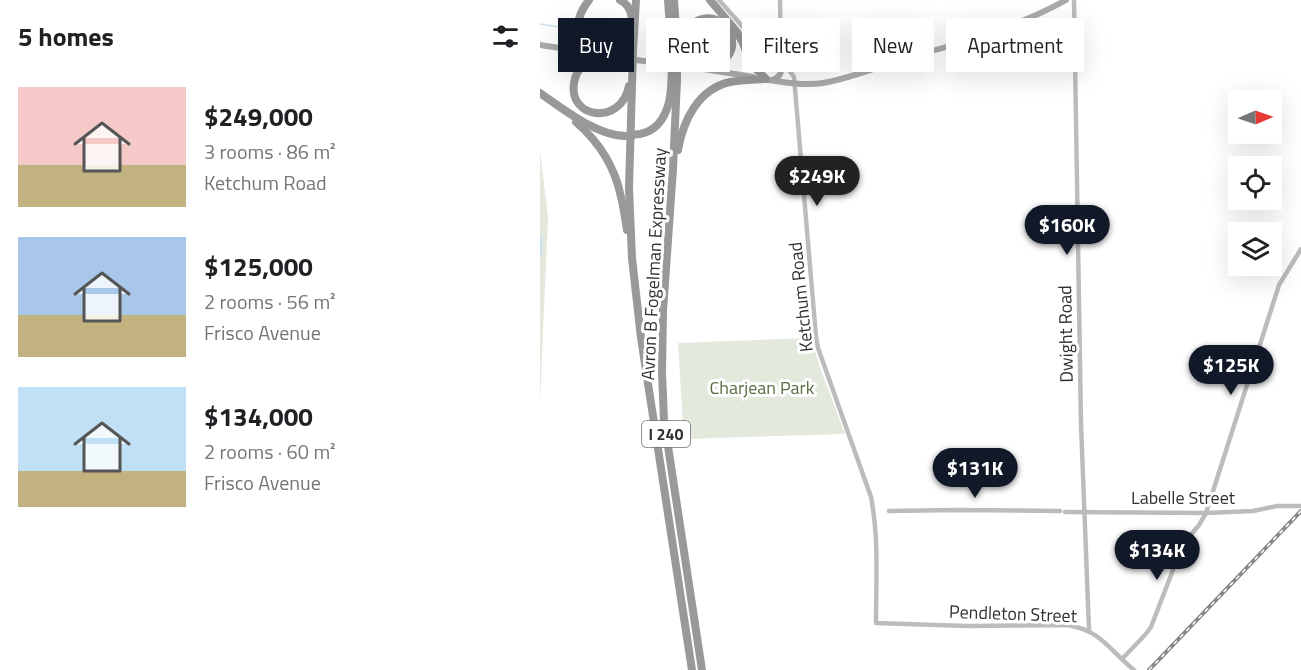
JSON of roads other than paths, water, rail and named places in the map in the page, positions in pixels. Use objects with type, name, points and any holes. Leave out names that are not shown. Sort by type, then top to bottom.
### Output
[{"type":"highway","points":[[579,18],[581,10],[589,0]]},
{"type":"highway","points":[[621,0],[631,11],[632,18]]},
{"type":"highway","name":"Avron B Fogelman Expressway","points":[[634,38],[636,0]]},
{"type":"highway","points":[[669,0],[671,18]]},
{"type":"highway","name":"Avron B Fogelman Expressway","points":[[674,0],[674,18]]},
{"type":"highway","points":[[710,0],[737,32],[751,64],[767,80]]},
{"type":"highway","points":[[730,33],[733,45],[730,54]]},
{"type":"highway","points":[[578,72],[573,91],[580,105],[586,110],[600,114],[618,107],[628,91],[632,73]]},
{"type":"highway","name":"Avron B Fogelman Expressway","points":[[674,72],[673,169],[663,311],[664,420],[702,670]]},
{"type":"highway","name":"Avron B Fogelman Expressway","points":[[632,73],[629,188],[632,258],[641,338],[692,670]]},
{"type":"highway","points":[[540,93],[594,127],[627,136],[645,133],[656,128],[665,113],[674,80]]},
{"type":"highway","points":[[673,169],[686,121],[704,97],[729,82],[767,80]]},
{"type":"highway","points":[[557,105],[584,128],[597,143],[614,171],[621,195],[632,258]]},
{"type":"main road","points":[[720,72],[795,83],[830,81],[1018,24],[1066,0]]},
{"type":"main road","points":[[540,45],[558,47]]},
{"type":"main road","points":[[767,80],[779,77],[781,72]]},
{"type":"street","points":[[719,0],[742,26]]},
{"type":"street","name":"Ketchum Road","points":[[780,0],[780,18]]},
{"type":"street","name":"Dwight Road","points":[[1074,0],[1083,512],[1089,630]]},
{"type":"street","name":"Ketchum Road","points":[[790,72],[795,83],[816,337],[871,497],[876,551],[876,623]]},
{"type":"street","points":[[1122,659],[1152,627],[1183,544],[1206,513],[1279,285],[1301,249]]},
{"type":"street","name":"Labelle Street","points":[[889,511],[1206,513],[1253,511],[1276,506],[1301,506]]},
{"type":"street","name":"Pendleton Street","points":[[876,623],[966,626],[1068,625],[1089,630],[1099,636],[1134,670]]},
{"type":"waterway","points":[[540,24],[558,27]]},
{"type":"waterway","points":[[540,237],[540,254]]},
{"type":"railway","points":[[1149,670],[1301,511]]},
{"type":"park label","name":"Charjean Park","points":[[762,388]]}]
